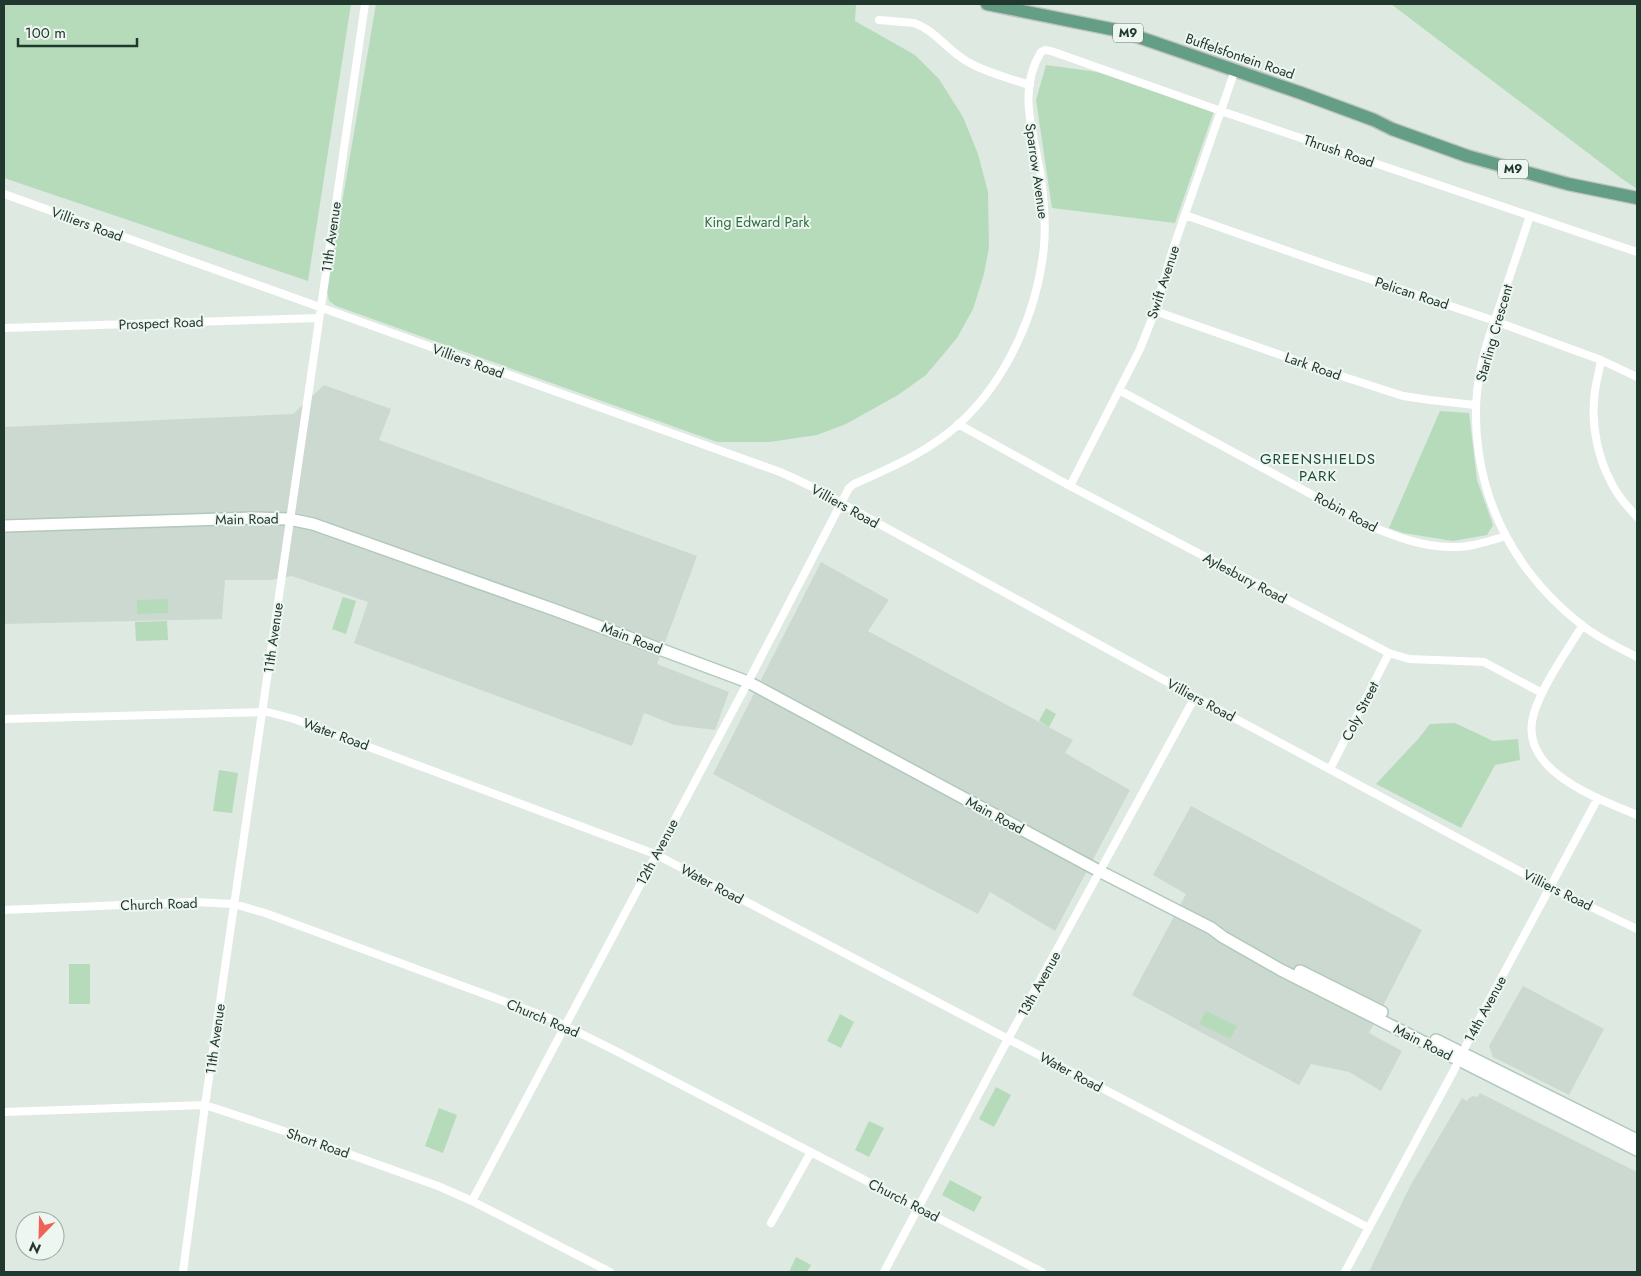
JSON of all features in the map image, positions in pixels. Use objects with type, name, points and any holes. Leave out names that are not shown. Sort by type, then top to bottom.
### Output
[{"type":"main road","name":"Buffelsfontein Road","points":[[987,4],[1121,31],[1372,126],[1392,129],[1467,156],[1533,176],[1637,198]]},
{"type":"main road","name":"Main Road","points":[[4,526],[254,518],[289,519],[313,524],[556,610],[748,682],[1101,872],[1211,928],[1223,937],[1281,970],[1637,1140]]},
{"type":"main road","name":"Main Road","points":[[1461,1057],[1637,1150]]},
{"type":"street","name":"11th Avenue","points":[[183,1272],[289,519],[365,4]]},
{"type":"street","points":[[879,20],[920,24],[969,63],[1030,85]]},
{"type":"street","name":"Thrush Road","points":[[1041,52],[1045,50],[1051,51],[1221,111],[1637,252]]},
{"type":"street","name":"Sparrow Avenue","points":[[841,503],[852,485],[901,464],[958,424],[978,404],[1011,356],[1027,324],[1038,283],[1044,245],[1044,211],[1037,155],[1030,126],[1028,100],[1030,85],[1041,52]]},
{"type":"street","name":"Swift Avenue","points":[[1070,486],[1140,349],[1155,311],[1185,215],[1234,73]]},
{"type":"street","name":"Villiers Road","points":[[4,194],[780,472],[820,490],[1195,697],[1550,888],[1637,929]]},
{"type":"street","name":"Pelican Road","points":[[1185,215],[1322,263],[1495,320],[1601,360],[1637,377]]},
{"type":"street","name":"Starling Crescent","points":[[1530,216],[1481,366],[1475,404],[1484,476],[1497,517],[1506,536],[1531,574],[1546,592],[1582,626],[1637,657]]},
{"type":"street","name":"Lark Road","points":[[1155,311],[1334,374],[1403,396],[1475,404]]},
{"type":"street","name":"Prospect Road","points":[[4,328],[319,318]]},
{"type":"street","points":[[1601,360],[1594,401],[1599,452],[1610,481],[1637,517]]},
{"type":"street","name":"Robin Road","points":[[1119,390],[1368,525],[1400,538],[1452,548],[1506,536]]},
{"type":"street","name":"Aylesbury Road","points":[[958,424],[1070,486],[1389,654],[1398,658],[1408,659],[1484,662],[1542,693]]},
{"type":"street","name":"12th Avenue","points":[[472,1201],[841,503]]},
{"type":"street","points":[[1582,626],[1542,693],[1534,713],[1533,737],[1540,757],[1548,767],[1561,777],[1598,798],[1637,815]]},
{"type":"street","name":"Coly Street","points":[[1330,769],[1389,654]]},
{"type":"street","name":"13th Avenue","points":[[884,1272],[1008,1039],[1195,697]]},
{"type":"street","name":"Water Road","points":[[4,719],[263,712],[294,719],[655,854],[1369,1228]]},
{"type":"street","name":"14th Avenue","points":[[1345,1272],[1598,798]]},
{"type":"street","name":"Church Road","points":[[4,910],[168,902],[234,904],[250,908],[522,1008],[612,1048],[1042,1272]]},
{"type":"street","name":"Short Road","points":[[4,1112],[205,1105],[293,1134],[438,1186],[472,1201],[610,1272]]},
{"type":"street","points":[[771,1223],[811,1152]]},
{"type":"shaded area","points":[[324,385],[391,409],[379,440],[697,556],[657,664],[729,692],[715,730],[674,725],[644,713],[632,746],[354,643],[368,602],[292,576],[271,580],[225,580],[222,619],[4,624],[4,427],[293,414]]},
{"type":"shaded area","points":[[821,562],[889,600],[868,631],[1073,740],[1065,753],[1130,790],[1055,931],[990,892],[978,914],[713,774]]},
{"type":"shaded area","points":[[1191,806],[1422,930],[1369,1033],[1402,1051],[1381,1091],[1349,1072],[1311,1064],[1299,1085],[1132,995],[1186,894],[1153,875]]},
{"type":"shaded area","points":[[1523,986],[1604,1029],[1569,1095],[1493,1057],[1489,1046]]},
{"type":"shaded area","points":[[1480,1093],[1637,1172],[1637,1272],[1369,1272],[1410,1186],[1462,1098],[1467,1101],[1473,1096],[1477,1097]]},
{"type":"green space","points":[[4,4],[351,4],[308,281],[4,178]]},
{"type":"green space","name":"King Edward Park","points":[[376,4],[856,4],[855,21],[915,55],[939,79],[963,117],[978,154],[988,192],[989,247],[984,274],[973,309],[957,338],[926,375],[898,395],[846,424],[817,435],[770,442],[717,442],[336,306],[329,301],[327,291]]},
{"type":"green space","points":[[1391,4],[1637,4],[1637,189],[1621,178]]},
{"type":"green space","points":[[1046,65],[1097,72],[1214,111],[1175,223],[1052,208],[1036,100]]},
{"type":"green space","points":[[1440,411],[1469,413],[1477,480],[1493,525],[1487,535],[1453,541],[1403,533],[1389,528]]},
{"type":"green space","points":[[343,597],[356,601],[346,634],[332,629]]},
{"type":"green space","points":[[168,599],[168,613],[137,614],[137,600]]},
{"type":"green space","points":[[167,621],[168,640],[136,641],[135,622]]},
{"type":"green space","points":[[1046,708],[1056,714],[1049,727],[1039,721]]},
{"type":"green space","points":[[1455,723],[1493,741],[1518,739],[1520,760],[1495,765],[1461,828],[1376,784],[1430,724]]},
{"type":"green space","points":[[219,770],[238,773],[232,813],[213,811]]},
{"type":"green space","points":[[69,964],[90,964],[90,1004],[69,1004]]},
{"type":"green space","points":[[1206,1011],[1237,1026],[1230,1039],[1199,1024]]},
{"type":"green space","points":[[840,1014],[854,1022],[841,1048],[827,1041]]},
{"type":"green space","points":[[996,1087],[1011,1095],[994,1127],[979,1119]]},
{"type":"green space","points":[[439,1108],[457,1115],[443,1153],[425,1146]]},
{"type":"green space","points":[[869,1121],[884,1128],[869,1157],[855,1150]]},
{"type":"green space","points":[[950,1180],[982,1197],[974,1212],[942,1195]]},
{"type":"green space","points":[[796,1257],[811,1265],[807,1272],[789,1272]]},
{"type":"district","name":"GREENSHIELDS PARK","points":[[1318,468]]}]
